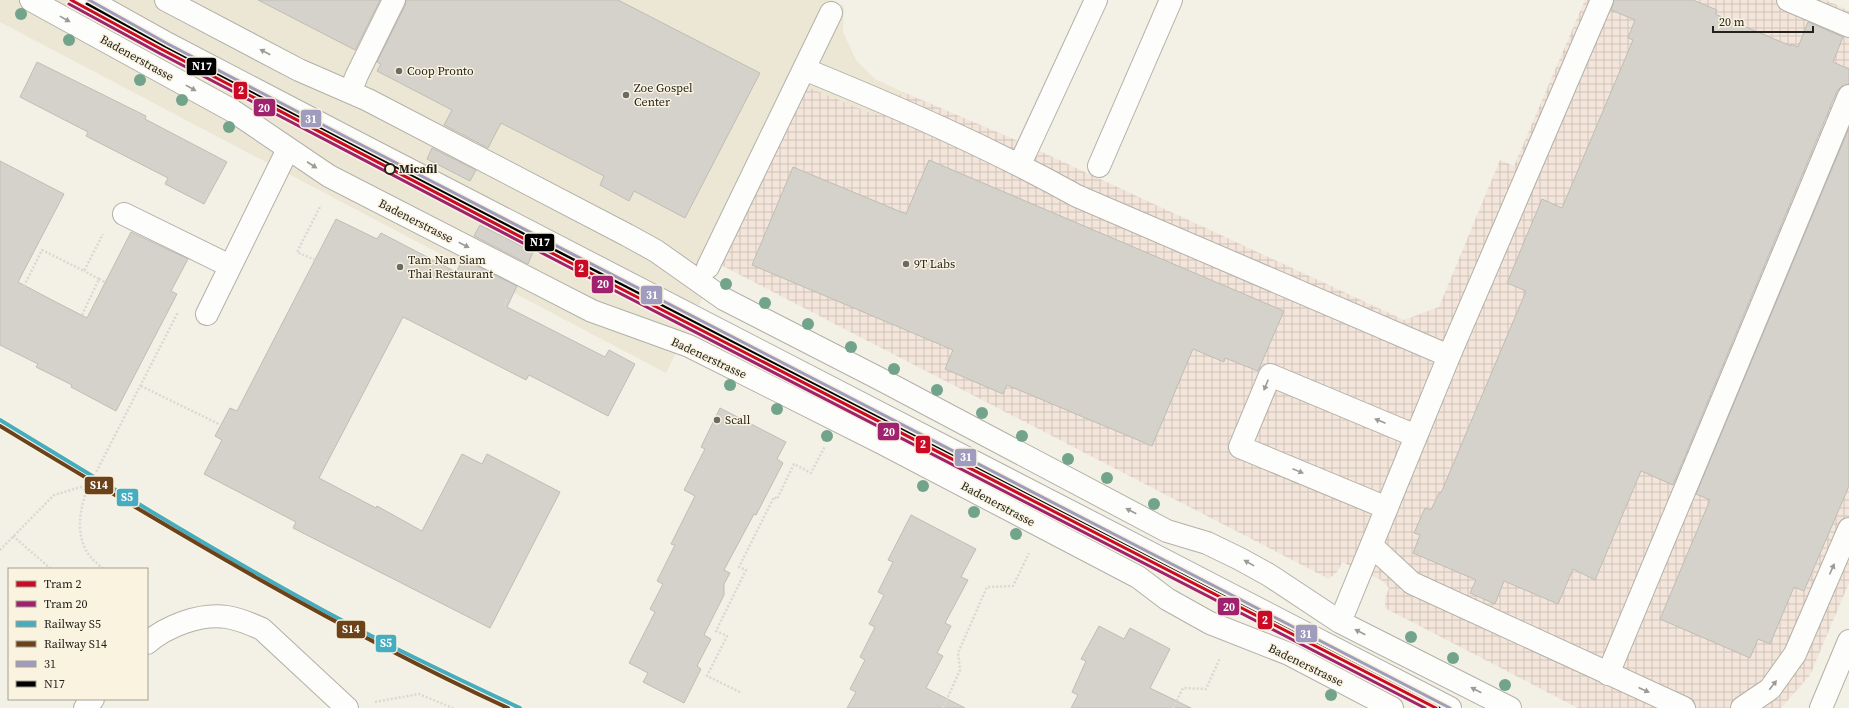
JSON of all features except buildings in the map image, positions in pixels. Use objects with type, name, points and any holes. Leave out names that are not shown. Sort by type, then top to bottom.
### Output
[{"type":"street","name":"Badenerstrasse","points":[[31,0],[233,111],[329,176],[592,310],[689,346],[882,443],[1138,577],[1168,599],[1210,623],[1289,654],[1392,708]]},
{"type":"street","points":[[89,0],[168,44],[348,138],[1450,708]]},
{"type":"street","points":[[166,0],[299,70],[350,92],[627,235],[656,251],[724,299],[880,379],[1168,531],[1207,543],[1240,558],[1269,575],[1340,622],[1510,708]]},
{"type":"street","points":[[350,92],[394,0]]},
{"type":"street","points":[[1020,164],[1096,0]]},
{"type":"street","points":[[1099,166],[1171,0]]},
{"type":"street","points":[[1340,622],[1449,356],[1602,0]]},
{"type":"street","points":[[1788,0],[1849,26]]},
{"type":"street","points":[[708,267],[831,13]]},
{"type":"street","points":[[804,69],[888,104],[1020,164],[1077,196],[1449,356]]},
{"type":"street","points":[[1608,674],[1849,96]]},
{"type":"street","points":[[207,314],[288,149]]},
{"type":"street","points":[[124,214],[206,256],[230,266]]},
{"type":"street","points":[[1387,508],[1240,447],[1270,375],[1416,436]]},
{"type":"street","points":[[1742,708],[1770,689],[1795,654],[1849,529]]},
{"type":"street","points":[[1372,546],[1412,583],[1684,708]]},
{"type":"street","points":[[148,642],[182,623],[206,617],[227,617],[246,622],[262,629],[346,707]]},
{"type":"street","points":[[1821,708],[1849,642]]},
{"type":"street","points":[[85,708],[92,700]]},
{"type":"path","points":[[315,260],[297,252],[323,200]]},
{"type":"path","points":[[36,247],[42,250]]},
{"type":"path","points":[[84,271],[105,282]]},
{"type":"path","points":[[82,316],[100,279]]},
{"type":"path","points":[[102,568],[86,551],[80,531],[80,510],[86,492],[179,310]]},
{"type":"path","points":[[141,386],[221,425]]},
{"type":"path","points":[[740,692],[707,676],[726,636],[716,631],[746,570],[739,567],[774,497],[777,499],[794,464],[812,473],[826,444]]},
{"type":"path","points":[[0,550],[54,495],[81,487],[86,492]]},
{"type":"path","points":[[13,536],[50,568]]},
{"type":"path","points":[[943,708],[960,670],[958,653],[987,587],[1013,586],[1031,549]]},
{"type":"path","points":[[1173,708],[1183,688],[1206,689],[1214,671]]},
{"type":"path","points":[[346,707],[419,694],[453,708]]},
{"type":"shaded area","points":[[0,0],[832,0],[844,6],[843,32],[856,60],[875,79],[903,92],[875,115],[719,264],[666,373],[0,22]]},
{"type":"shaded area","points":[[1585,0],[1826,0],[1849,11],[1849,583],[1810,675],[1781,708],[1578,708],[1385,608],[1385,598],[1389,588],[1381,580],[1342,562],[1338,571],[1329,579],[719,264],[805,86],[875,115],[903,92],[1018,141],[1404,320],[1439,307],[1500,160],[1514,166]]},
{"type":"tram line","name":"2","points":[[71,0],[161,49],[567,261],[1436,708]]},
{"type":"tram line","name":"20","points":[[69,4],[159,53],[565,265],[1425,708]]},
{"type":"rail line","name":"S5","points":[[0,420],[95,478],[288,591],[387,644],[520,708]]},
{"type":"rail line","name":"S14","points":[[0,426],[187,538],[314,610],[442,677],[508,708]]},
{"type":"transit line","name":"31","points":[[89,0],[168,44],[348,138],[1450,708]]},
{"type":"transit line","name":"N17","points":[[87,4],[166,48],[346,142],[1439,708]]},
{"type":"place","name":"Coop Pronto","points":[[399,71]]},
{"type":"place","name":"Zoe Gospel Center","points":[[626,95]]},
{"type":"place","name":"Micafil","points":[[390,169]]},
{"type":"place","name":"9T Labs","points":[[906,264]]},
{"type":"place","name":"Tam Nan Siam Thai Restaurant","points":[[400,267]]},
{"type":"place","name":"Scall","points":[[717,420]]}]
